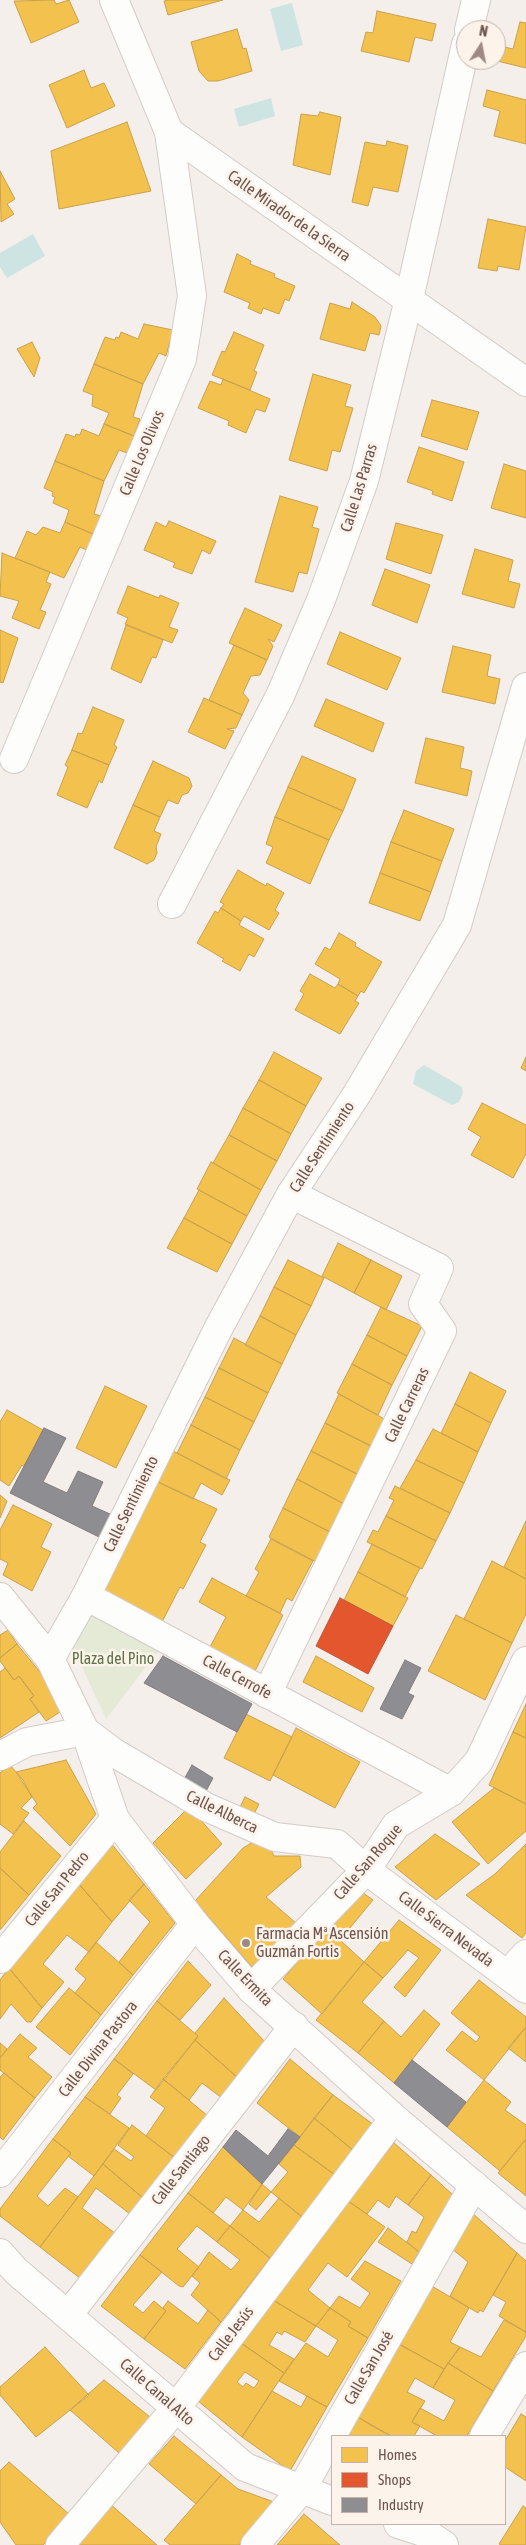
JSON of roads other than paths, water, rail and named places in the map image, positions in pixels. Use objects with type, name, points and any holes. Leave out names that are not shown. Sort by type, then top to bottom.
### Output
[{"type":"street","points":[[114,0],[169,132]]},
{"type":"street","points":[[471,20],[476,0]]},
{"type":"street","name":"Calle Las Parras","points":[[172,904],[280,696],[321,600],[364,481],[409,299],[460,70]]},
{"type":"street","name":"Calle Mirador de la Sierra","points":[[169,132],[526,382]]},
{"type":"street","name":"Calle Los Olivos","points":[[14,759],[182,359],[192,296],[169,132]]},
{"type":"street","name":"Calle Sentimiento","points":[[86,1596],[218,1329],[291,1194],[357,1094],[457,925],[526,687]]},
{"type":"street","name":"Calle Carreras","points":[[268,1694],[442,1331],[423,1304],[439,1268],[291,1194]]},
{"type":"street","points":[[50,1659],[86,1596]]},
{"type":"street","name":"Calle Cerrofe","points":[[86,1596],[452,1792]]},
{"type":"street","name":"Calle Ermita","points":[[0,1597],[50,1659],[85,1731],[115,1819],[195,1924],[252,1989],[394,2118],[526,2229]]},
{"type":"street","name":"Calle San Roque","points":[[252,1989],[366,1870],[396,1826],[452,1792],[479,1761],[526,1661]]},
{"type":"street","points":[[0,1756],[26,1742],[85,1731]]},
{"type":"street","name":"Calle Alberca","points":[[85,1731],[113,1752],[206,1807],[275,1837],[337,1844],[366,1870]]},
{"type":"street","name":"Calle San Pedro","points":[[0,1959],[115,1819]]},
{"type":"street","name":"Calle Sierra Nevada","points":[[366,1870],[517,1982]]},
{"type":"street","name":"Calle Divina Pastora","points":[[0,2173],[195,1924]]},
{"type":"street","points":[[517,1982],[526,1954]]},
{"type":"street","name":"Calle Santiago","points":[[68,2315],[294,2026]]},
{"type":"street","name":"Calle Jesús","points":[[60,2545],[175,2409],[394,2118]]},
{"type":"street","name":"Calle San José","points":[[331,2435],[474,2185]]},
{"type":"street","name":"Calle Canal Alto","points":[[0,2253],[175,2409],[245,2467],[331,2501]]},
{"type":"street","points":[[485,2435],[526,2366]]},
{"type":"street","name":"Calle San José","points":[[256,2545],[300,2490],[331,2436]]},
{"type":"street","points":[[402,2525],[433,2534]]},
{"type":"water","points":[[292,3],[303,45],[281,51],[270,9]]},
{"type":"water","points":[[271,98],[275,116],[239,127],[234,109]]},
{"type":"water","points":[[33,234],[45,256],[7,278],[0,267],[0,253]]},
{"type":"water","points":[[424,1065],[462,1087],[463,1093],[459,1102],[452,1105],[413,1084],[416,1071]]},
{"type":"place","name":"Farmacia Mª Ascensión Guzmán Fortis","points":[[246,1943]]},
{"type":"park label","name":"Plaza del Pino","points":[[113,1659]]}]
